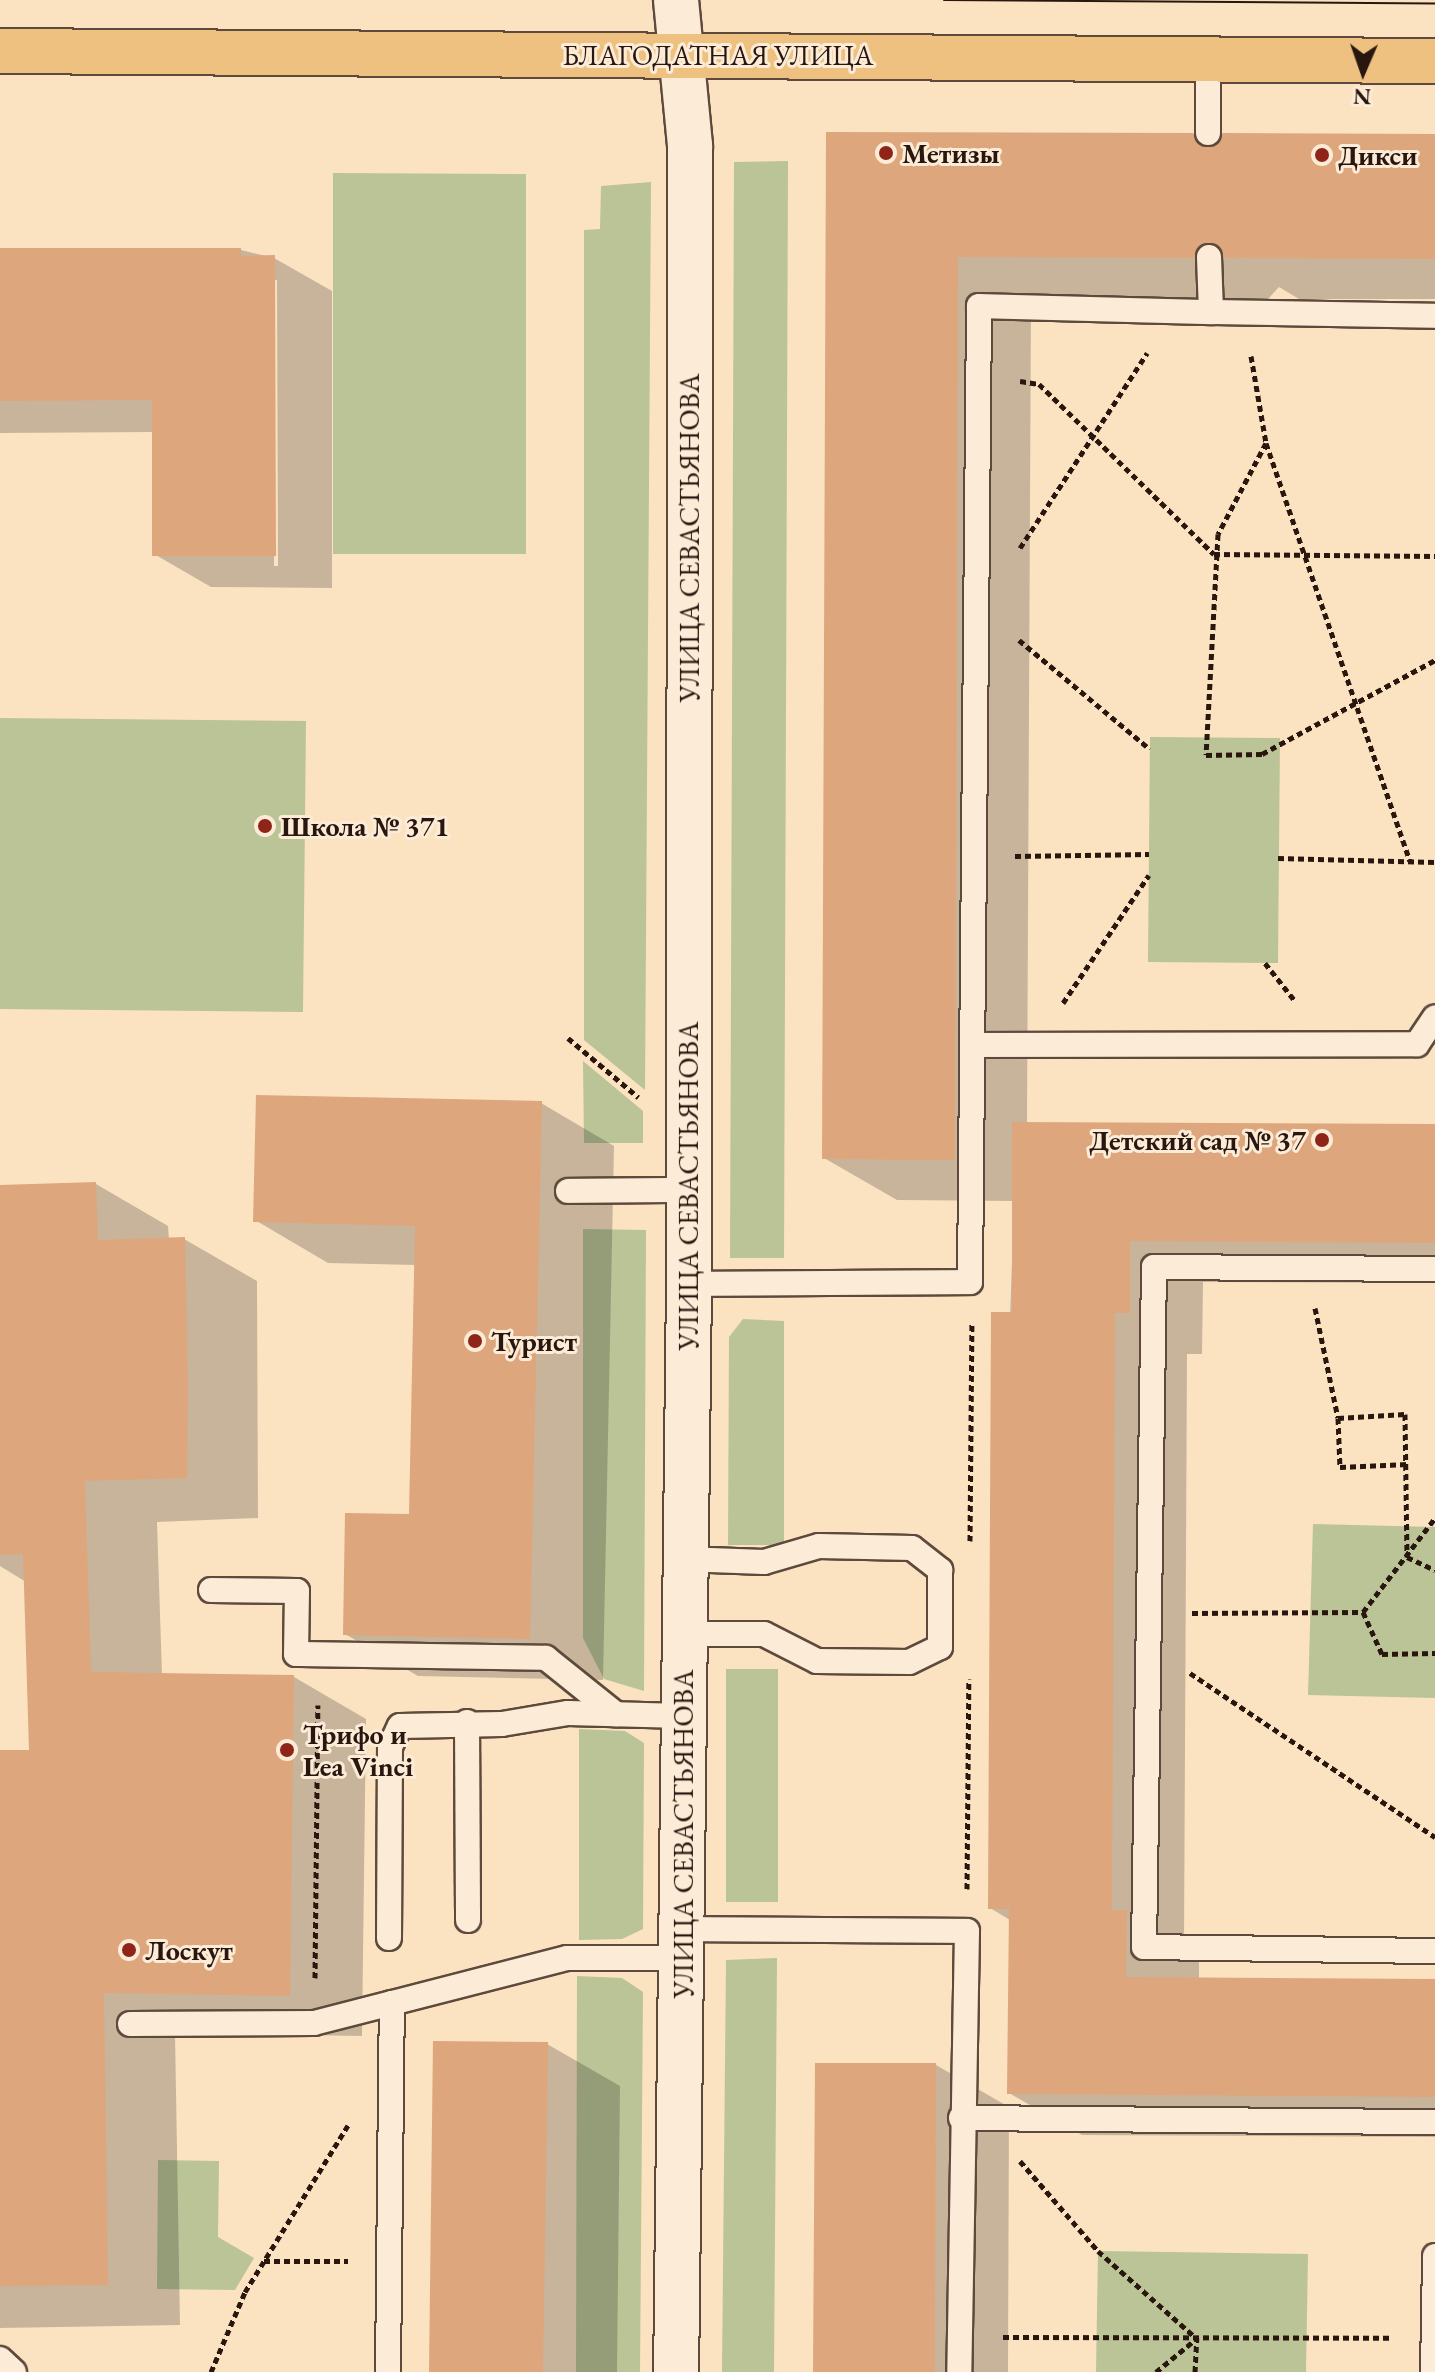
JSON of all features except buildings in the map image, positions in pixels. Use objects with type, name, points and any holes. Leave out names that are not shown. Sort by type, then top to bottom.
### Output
[{"type":"main road","name":"БЛАГОДАТНАЯ УЛИЦА","points":[[0,51],[1435,61]]},
{"type":"street","name":"УЛИЦА СЕВАСТЬЯНОВА","points":[[676,0],[690,145],[689,1284],[683,1559],[683,1943],[676,2372]]},
{"type":"lane","points":[[1208,59],[1208,133]]},
{"type":"lane","points":[[1209,257],[1211,312]]},
{"type":"lane","points":[[689,1284],[970,1282],[978,856],[979,306],[1435,316]]},
{"type":"lane","points":[[976,1045],[1417,1044],[1435,1017]]},
{"type":"lane","points":[[568,1191],[688,1190]]},
{"type":"lane","points":[[1435,1269],[1154,1267],[1144,1947],[1435,1951]]},
{"type":"lane","points":[[683,1559],[764,1562],[819,1546],[912,1548],[940,1570],[940,1647],[909,1662],[817,1661],[764,1634],[683,1634]]},
{"type":"lane","points":[[211,1590],[297,1591],[296,1654],[546,1658],[616,1714]]},
{"type":"lane","points":[[389,1938],[390,1747],[400,1726],[616,1714],[683,1716]]},
{"type":"lane","points":[[467,1722],[468,1920]]},
{"type":"lane","points":[[130,2024],[314,2023],[567,1958],[683,1943],[967,1931],[972,2118],[959,2372]]},
{"type":"lane","points":[[388,2372],[392,2003]]},
{"type":"lane","points":[[972,2118],[1435,2122]]},
{"type":"lane","points":[[1433,2372],[1435,2256]]},
{"type":"lane","points":[[0,2359],[14,2372]]},
{"type":"path","points":[[1149,310],[1147,361],[979,607],[1150,749]]},
{"type":"path","points":[[1244,312],[1266,443],[1410,861]]},
{"type":"path","points":[[980,375],[1039,384],[1214,554],[1435,556]]},
{"type":"path","points":[[1266,443],[1214,554],[1206,755],[1262,754],[1435,660]]},
{"type":"path","points":[[978,856],[1149,854]]},
{"type":"path","points":[[1278,858],[1435,862]]},
{"type":"path","points":[[1040,1045],[1149,875]]},
{"type":"path","points":[[568,1038],[689,1140]]},
{"type":"path","points":[[1307,1268],[1338,1418],[1340,1467],[1408,1464]]},
{"type":"path","points":[[1338,1418],[1405,1414],[1407,1557]]},
{"type":"path","points":[[1363,1612],[1435,1518]]},
{"type":"path","points":[[1407,1557],[1435,1570]]},
{"type":"path","points":[[1151,1614],[1363,1612]]},
{"type":"path","points":[[1363,1612],[1382,1654],[1435,1653]]},
{"type":"path","points":[[1150,1648],[1435,1837]]},
{"type":"path","points":[[314,2023],[318,1705]]},
{"type":"path","points":[[211,2372],[264,2261],[391,2054]]},
{"type":"path","points":[[972,2118],[1098,2251],[1197,2338]]},
{"type":"path","points":[[264,2261],[389,2261]]},
{"type":"path","points":[[959,2337],[1433,2338]]},
{"type":"path","points":[[1156,2372],[1197,2338]]},
{"type":"path","points":[[1195,2372],[1197,2338]]},
{"type":"green space","points":[[788,161],[784,1258],[730,1258],[734,162]]},
{"type":"green space","points":[[333,173],[526,174],[526,554],[333,554]]},
{"type":"green space","points":[[651,182],[645,1090],[584,1040],[584,230],[600,229],[601,186]]},
{"type":"green space","points":[[0,718],[306,721],[303,1012],[0,1009]]},
{"type":"green space","points":[[1150,737],[1280,738],[1278,963],[1148,962]]},
{"type":"green space","points":[[583,1061],[643,1111],[643,1143],[584,1143]]},
{"type":"green space","points":[[583,1229],[646,1230],[644,1691],[604,1679],[583,1638]]},
{"type":"green space","points":[[743,1319],[784,1321],[784,1545],[728,1545],[729,1337]]},
{"type":"green space","points":[[1313,1524],[1435,1527],[1435,1698],[1308,1695]]},
{"type":"green space","points":[[726,1669],[778,1669],[778,1902],[726,1902]]},
{"type":"green space","points":[[579,1729],[625,1731],[644,1743],[643,1929],[622,1939],[579,1940]]},
{"type":"green space","points":[[777,1958],[774,2372],[722,2372],[726,1960]]},
{"type":"green space","points":[[577,1976],[622,1978],[643,1992],[640,2372],[576,2372]]},
{"type":"green space","points":[[158,2160],[219,2161],[218,2237],[254,2258],[235,2290],[157,2289]]},
{"type":"green space","points":[[1098,2251],[1308,2254],[1306,2372],[1096,2372]]},
{"type":"tram line","points":[[944,0],[1435,3]]},
{"type":"place","name":"Метизы","points":[[886,153]]},
{"type":"place","name":"Дикси","points":[[1322,155]]},
{"type":"place","name":"Школа № 371","points":[[265,826]]},
{"type":"place","name":"Детский сад № 37","points":[[1322,1140]]},
{"type":"place","name":"Турист","points":[[475,1341]]},
{"type":"place","name":"Трифо и Lea Vinci","points":[[287,1750]]},
{"type":"place","name":"Лоскут","points":[[129,1950]]}]
